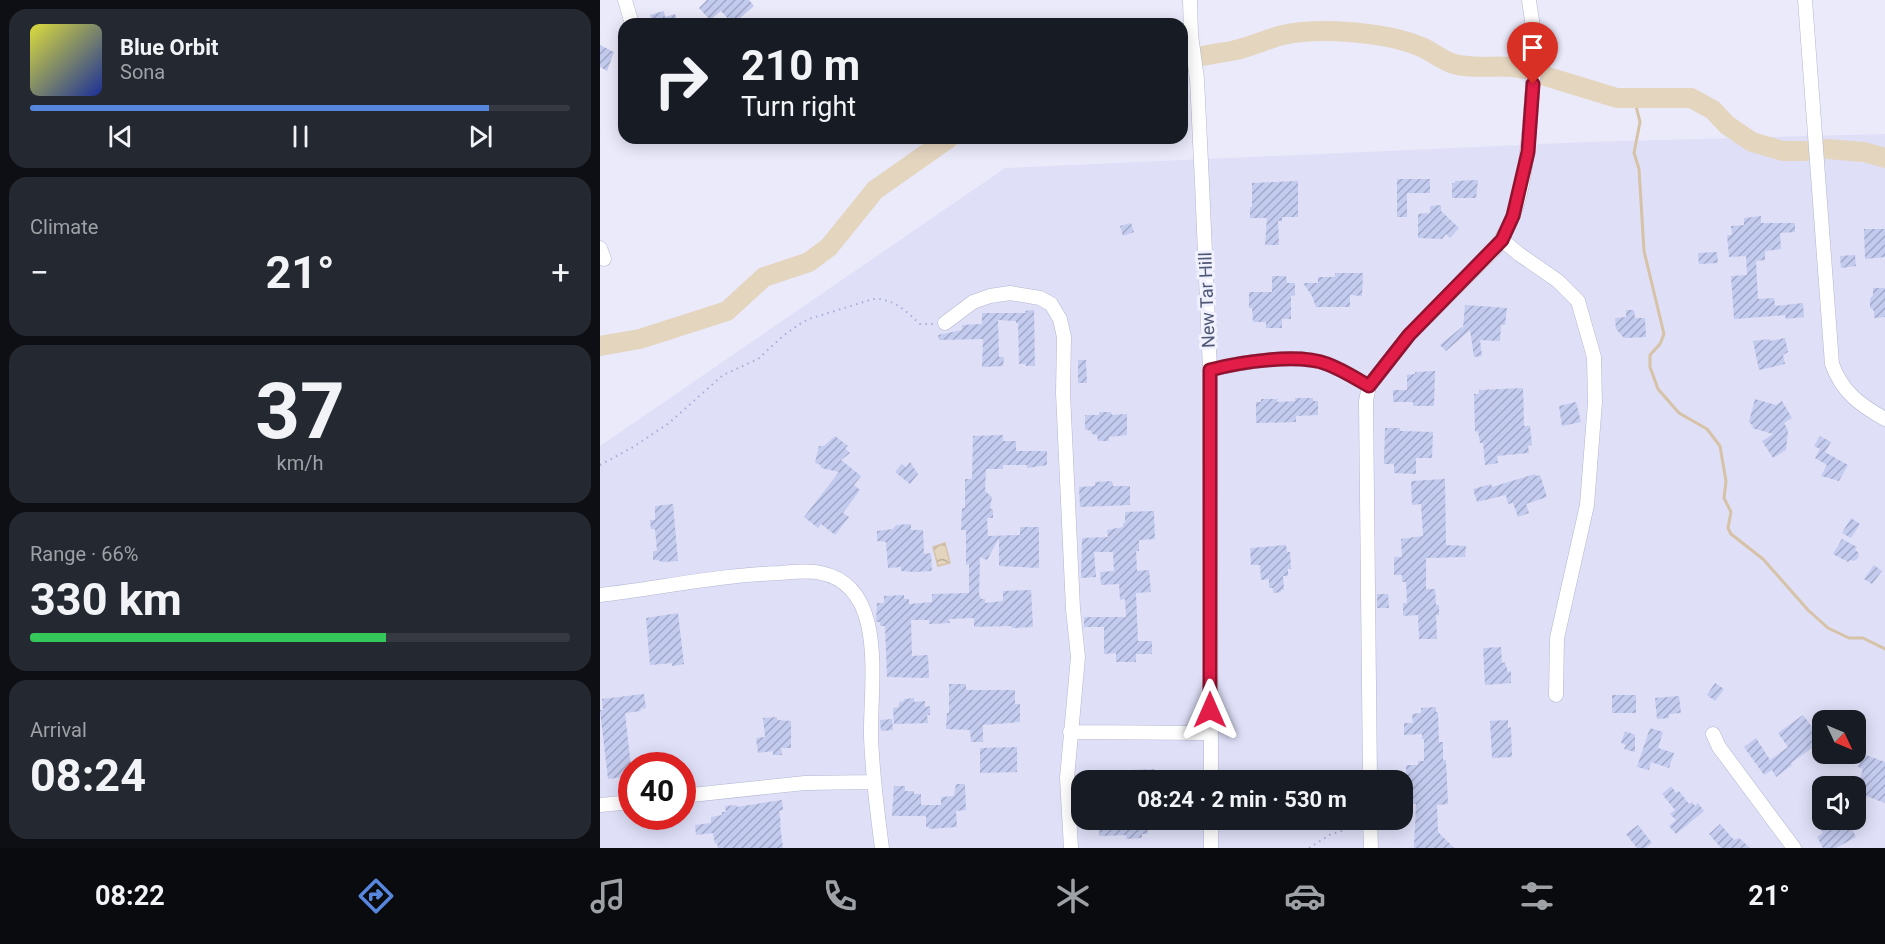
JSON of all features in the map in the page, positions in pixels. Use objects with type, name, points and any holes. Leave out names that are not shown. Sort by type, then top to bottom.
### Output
[{"type":"street","points":[[625,0],[630,18]]},
{"type":"street","name":"New Tar Hill","points":[[1190,0],[1191,35],[1197,79],[1210,370],[1211,770]]},
{"type":"street","points":[[1370,770],[1366,400],[1369,386],[1409,335],[1502,240],[1513,216],[1528,152],[1535,48],[1529,0]]},
{"type":"street","points":[[1805,0],[1832,364],[1842,386],[1850,396],[1885,419]]},
{"type":"street","points":[[1502,240],[1558,281],[1578,302],[1594,357],[1595,402],[1587,505],[1557,638],[1556,694]]},
{"type":"street","points":[[945,323],[973,302],[1010,292],[1041,298],[1051,304],[1060,319],[1064,337],[1063,393],[1073,609],[1078,657],[1067,778],[1071,848]]},
{"type":"street","points":[[1210,370],[1235,364],[1307,359],[1326,364],[1369,386]]},
{"type":"street","points":[[600,595],[762,573],[818,572],[837,577],[847,583],[858,598],[870,632],[873,782],[882,848]]},
{"type":"street","points":[[1070,732],[1210,733]]},
{"type":"street","points":[[1713,734],[1719,747],[1794,848]]},
{"type":"street","points":[[696,795],[805,783],[873,782]]},
{"type":"street","points":[[600,805],[618,803]]},
{"type":"street","points":[[1211,830],[1211,848]]},
{"type":"street","points":[[1367,830],[1371,848]]},
{"type":"path","points":[[600,465],[669,423],[723,375],[758,359],[783,336],[809,319],[873,299],[884,298],[906,310],[920,324],[945,323]]},
{"type":"path","points":[[1309,848],[1331,834],[1344,830]]},
{"type":"shaded area","points":[[1885,134],[1885,848],[600,848],[600,446],[1005,168],[1587,142]]},
{"type":"water","points":[[945,543],[950,563],[938,566],[933,547]]},
{"type":"building","points":[[707,0],[749,0],[754,6],[740,18],[727,18],[721,11],[712,18],[708,18],[699,8]]},
{"type":"building","points":[[664,11],[665,17],[675,14],[676,18],[651,18],[650,15]]},
{"type":"building","points":[[600,45],[614,52],[607,71],[600,67]]},
{"type":"building","points":[[1397,179],[1430,179],[1430,193],[1407,193],[1407,217],[1397,217]]},
{"type":"building","points":[[1478,180],[1476,198],[1452,198],[1452,183]]},
{"type":"building","points":[[1298,181],[1298,217],[1282,217],[1282,221],[1278,221],[1279,245],[1265,245],[1267,218],[1250,218],[1252,183]]},
{"type":"building","points":[[1441,205],[1441,211],[1459,228],[1450,238],[1446,234],[1442,239],[1418,238],[1418,214],[1430,213],[1430,206]]},
{"type":"building","points":[[1761,216],[1761,223],[1795,223],[1795,232],[1780,233],[1781,249],[1765,251],[1765,260],[1756,261],[1758,299],[1774,298],[1775,306],[1803,303],[1804,317],[1786,319],[1785,315],[1734,319],[1731,276],[1747,275],[1746,256],[1729,257],[1727,235],[1732,235],[1731,226],[1744,225],[1744,218]]},
{"type":"building","points":[[1131,223],[1134,232],[1123,236],[1120,226]]},
{"type":"building","points":[[1864,229],[1885,229],[1885,257],[1865,259]]},
{"type":"building","points":[[1717,252],[1718,263],[1699,264],[1698,253]]},
{"type":"building","points":[[1855,255],[1856,266],[1841,268],[1840,256]]},
{"type":"building","points":[[1335,273],[1363,273],[1362,296],[1350,295],[1350,307],[1316,307],[1303,283],[1318,283],[1318,277],[1335,277]]},
{"type":"building","points":[[1272,276],[1286,276],[1287,283],[1295,283],[1295,295],[1291,296],[1291,319],[1282,319],[1282,328],[1266,328],[1266,322],[1253,322],[1252,308],[1249,308],[1249,292],[1272,292]]},
{"type":"building","points":[[1873,288],[1885,288],[1885,317],[1874,318],[1874,311],[1870,307]]},
{"type":"building","points":[[1465,305],[1507,308],[1505,325],[1501,325],[1500,341],[1480,340],[1482,356],[1474,357],[1470,330],[1446,351],[1440,345],[1463,328]]},
{"type":"building","points":[[1034,310],[1035,366],[1019,364],[1018,323],[1016,321],[998,320],[999,357],[1004,357],[1003,366],[982,367],[983,339],[939,340],[938,335],[962,330],[962,325],[982,324],[982,313],[1026,313],[1025,311]]},
{"type":"building","points":[[1626,310],[1634,310],[1635,318],[1645,318],[1646,337],[1624,338],[1616,329],[1615,318],[1626,317]]},
{"type":"building","points":[[1785,338],[1788,352],[1783,355],[1785,364],[1759,370],[1753,341]]},
{"type":"building","points":[[1078,360],[1086,360],[1087,383],[1078,383]]},
{"type":"building","points":[[1435,371],[1434,406],[1413,406],[1413,402],[1393,402],[1393,390],[1407,390],[1407,375],[1415,374],[1415,372]]},
{"type":"building","points":[[1523,388],[1524,426],[1530,426],[1532,445],[1528,446],[1529,453],[1497,456],[1498,463],[1485,465],[1483,443],[1480,443],[1478,431],[1475,432],[1474,394],[1479,394],[1479,390]]},
{"type":"building","points":[[1295,398],[1313,398],[1313,401],[1318,401],[1318,415],[1296,416],[1296,422],[1256,423],[1256,402],[1261,402],[1261,399],[1278,399],[1277,402],[1295,401]]},
{"type":"building","points":[[1755,399],[1776,405],[1782,401],[1792,418],[1784,423],[1788,430],[1786,450],[1773,458],[1762,441],[1773,434],[1752,428],[1749,422]]},
{"type":"building","points":[[1576,402],[1581,422],[1562,426],[1559,406]]},
{"type":"building","points":[[1099,412],[1111,412],[1112,415],[1127,414],[1127,435],[1109,437],[1109,441],[1098,441],[1097,435],[1085,429],[1085,415],[1099,415]]},
{"type":"building","points":[[1385,428],[1433,432],[1432,458],[1416,458],[1416,474],[1394,473],[1394,464],[1384,464]]},
{"type":"building","points":[[1003,435],[1003,441],[1016,441],[1016,451],[1047,451],[1047,465],[1027,468],[1027,465],[1003,465],[1003,469],[986,469],[985,491],[992,497],[990,508],[993,510],[993,518],[987,518],[988,536],[1020,535],[1020,527],[1039,527],[1039,568],[999,566],[999,538],[987,560],[980,557],[979,594],[981,599],[985,599],[985,603],[1003,601],[1003,591],[1031,590],[1033,627],[974,627],[974,618],[949,619],[950,623],[929,624],[929,620],[911,620],[912,656],[928,655],[929,678],[887,677],[885,626],[880,626],[880,622],[876,622],[877,603],[884,603],[884,596],[904,595],[904,599],[909,599],[909,604],[932,602],[932,594],[969,593],[966,530],[961,530],[962,508],[965,508],[965,479],[972,479],[973,436]]},
{"type":"building","points":[[835,436],[848,446],[845,448],[850,453],[841,460],[861,476],[854,485],[860,490],[843,513],[849,517],[835,535],[821,524],[818,528],[804,517],[839,472],[821,468],[821,465],[815,463],[819,446],[824,446]]},
{"type":"building","points":[[1820,436],[1831,442],[1825,452],[1848,465],[1839,481],[1821,476],[1827,465],[1815,458],[1820,449],[1814,446]]},
{"type":"building","points":[[910,462],[918,474],[910,484],[895,472],[902,464],[906,467]]},
{"type":"building","points":[[1535,474],[1540,475],[1547,497],[1526,504],[1529,513],[1518,517],[1513,503],[1508,504],[1506,495],[1477,502],[1473,489],[1491,484],[1492,487]]},
{"type":"building","points":[[1445,479],[1446,545],[1466,546],[1465,557],[1426,558],[1426,589],[1435,589],[1436,605],[1439,605],[1439,615],[1436,615],[1437,639],[1419,639],[1418,615],[1403,616],[1403,603],[1407,603],[1406,582],[1402,582],[1402,575],[1394,575],[1394,557],[1402,557],[1401,539],[1423,536],[1421,504],[1412,505],[1411,481]]},
{"type":"building","points":[[1112,481],[1113,486],[1130,486],[1130,505],[1080,507],[1079,487],[1095,486],[1095,482]]},
{"type":"building","points":[[673,504],[678,561],[653,560],[653,551],[657,551],[655,529],[651,529],[650,520],[655,520],[655,506]]},
{"type":"building","points":[[1154,511],[1155,539],[1139,540],[1139,551],[1136,551],[1137,571],[1149,570],[1151,592],[1136,593],[1138,641],[1152,641],[1152,654],[1136,654],[1136,662],[1116,662],[1116,653],[1104,654],[1104,627],[1084,627],[1084,617],[1126,617],[1125,599],[1120,600],[1119,584],[1101,585],[1100,572],[1114,571],[1113,552],[1094,552],[1096,577],[1081,578],[1082,538],[1108,537],[1107,530],[1123,527],[1125,512]]},
{"type":"building","points":[[1851,518],[1860,524],[1851,538],[1842,533]]},
{"type":"building","points":[[911,524],[911,530],[923,530],[924,554],[931,553],[932,571],[914,572],[901,571],[901,567],[888,568],[886,542],[877,541],[877,531],[893,529],[896,525]]},
{"type":"building","points":[[1842,539],[1857,547],[1855,550],[1859,553],[1858,558],[1854,561],[1848,562],[1833,554]]},
{"type":"building","points":[[1286,545],[1287,552],[1290,552],[1291,569],[1288,569],[1288,576],[1283,576],[1284,590],[1273,593],[1273,588],[1269,588],[1269,579],[1261,580],[1260,565],[1251,565],[1250,548]]},
{"type":"building","points":[[1874,565],[1882,571],[1872,584],[1864,579]]},
{"type":"building","points":[[1377,594],[1388,594],[1389,608],[1377,608]]},
{"type":"building","points":[[678,613],[684,664],[650,665],[646,618]]},
{"type":"building","points":[[1501,647],[1502,663],[1505,662],[1508,672],[1511,671],[1511,683],[1485,685],[1483,648]]},
{"type":"building","points":[[1715,683],[1724,689],[1715,701],[1707,695]]},
{"type":"building","points":[[949,684],[966,684],[966,690],[1015,690],[1015,704],[1020,704],[1020,722],[983,725],[983,742],[971,742],[970,730],[946,729],[947,713],[949,713]]},
{"type":"building","points":[[644,694],[646,708],[625,713],[629,752],[618,752],[618,778],[608,779],[600,710],[603,710],[602,699]]},
{"type":"building","points":[[1612,695],[1636,695],[1636,713],[1612,713]]},
{"type":"building","points":[[1679,696],[1681,713],[1669,714],[1669,718],[1657,719],[1655,698]]},
{"type":"building","points":[[914,698],[914,702],[925,701],[925,707],[930,706],[930,715],[927,715],[928,723],[894,724],[893,708],[899,707],[899,702],[904,699]]},
{"type":"building","points":[[1436,707],[1436,712],[1438,712],[1439,742],[1443,742],[1443,760],[1446,760],[1448,804],[1437,805],[1438,832],[1454,848],[1414,848],[1416,804],[1413,804],[1413,770],[1406,770],[1406,765],[1418,765],[1418,761],[1424,761],[1424,739],[1422,739],[1422,734],[1404,735],[1404,723],[1413,723],[1412,714],[1421,713],[1421,708]]},
{"type":"building","points":[[1803,715],[1812,727],[1812,748],[1776,777],[1772,770],[1764,775],[1744,747],[1756,738],[1770,760],[1788,747],[1778,733]]},
{"type":"building","points":[[777,717],[777,720],[791,721],[791,748],[781,748],[782,755],[773,755],[773,751],[758,753],[756,738],[765,737],[763,718]]},
{"type":"building","points":[[892,719],[893,730],[881,731],[880,720]]},
{"type":"building","points":[[1508,720],[1508,728],[1511,727],[1512,757],[1492,758],[1490,721]]},
{"type":"building","points":[[1650,728],[1663,732],[1658,748],[1674,753],[1669,768],[1651,762],[1649,770],[1637,767]]},
{"type":"building","points":[[1625,731],[1635,735],[1635,752],[1624,749],[1626,745],[1621,743]]},
{"type":"building","points":[[1017,747],[1017,772],[980,773],[980,748]]},
{"type":"building","points":[[1866,755],[1885,762],[1885,803],[1866,796],[1866,776],[1861,776],[1863,769],[1858,767],[1859,764],[1866,764]]},
{"type":"building","points":[[956,784],[965,784],[966,810],[956,811],[957,827],[929,829],[926,827],[926,816],[892,816],[894,786],[905,786],[905,791],[921,794],[921,805],[941,805],[941,797],[954,796]]},
{"type":"building","points":[[1671,786],[1676,793],[1679,791],[1689,804],[1692,802],[1695,806],[1698,803],[1704,811],[1676,834],[1669,826],[1676,820],[1670,814],[1675,810],[1662,794]]},
{"type":"building","points":[[782,800],[783,810],[779,811],[783,848],[718,848],[713,833],[696,835],[696,825],[711,823],[711,817],[726,812],[725,806],[737,805],[737,807]]},
{"type":"building","points":[[1720,824],[1734,840],[1739,838],[1750,848],[1721,848],[1709,834]]},
{"type":"building","points":[[1638,825],[1652,843],[1645,848],[1637,848],[1626,834]]},
{"type":"building","points":[[1099,830],[1148,830],[1148,834],[1142,834],[1142,838],[1126,839],[1126,835],[1099,836]]},
{"type":"building","points":[[1822,830],[1852,830],[1856,837],[1836,848],[1823,848],[1817,837],[1823,833]]},
{"type":"waterway","points":[[1188,59],[1238,50],[1283,35],[1333,31],[1370,34],[1405,41],[1460,65],[1524,69]]},
{"type":"waterway","points":[[1535,73],[1617,98],[1691,98],[1713,110],[1727,125],[1752,142],[1783,151],[1806,151]]},
{"type":"waterway","points":[[1634,98],[1640,122],[1634,153],[1639,169],[1644,251],[1664,334],[1660,344],[1650,355],[1650,367],[1658,389],[1679,413],[1707,429],[1720,446],[1726,481],[1724,498],[1731,512],[1728,528],[1731,534],[1763,559],[1808,610],[1828,628],[1849,638],[1863,638],[1885,649]]},
{"type":"waterway","points":[[600,346],[640,339],[727,311],[764,277],[809,262],[829,247],[875,190],[940,144]]},
{"type":"waterway","points":[[1827,149],[1864,152],[1885,158]]},
{"type":"route","points":[[1210,710],[1210,370],[1235,364],[1307,359],[1326,364],[1369,386],[1409,335],[1477,264],[1491,253],[1509,228],[1528,152],[1533,84]]}]
